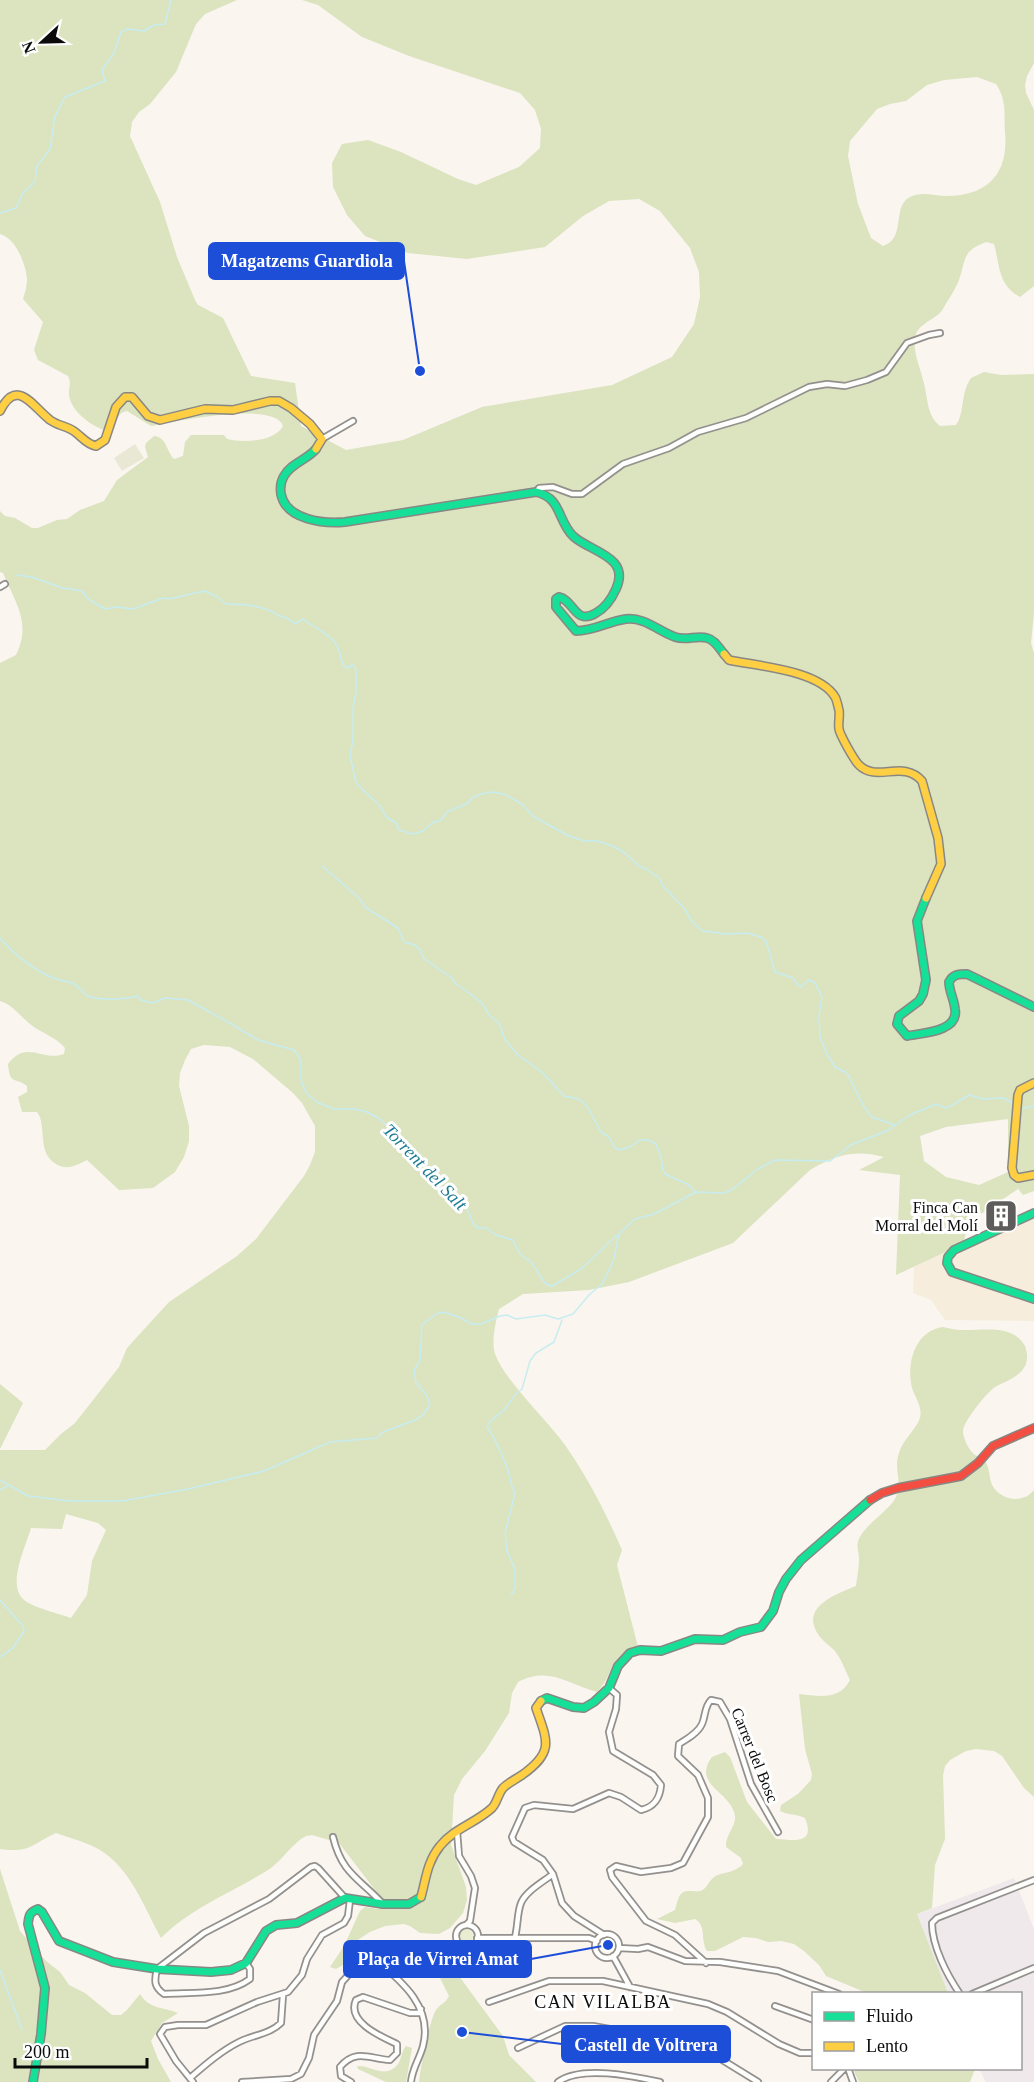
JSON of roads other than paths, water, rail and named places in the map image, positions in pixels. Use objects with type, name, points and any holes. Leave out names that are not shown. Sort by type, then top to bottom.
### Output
[{"type":"street","points":[[536,492],[539,488],[553,488],[572,494],[582,494],[623,464],[669,448],[698,432],[746,418],[809,387],[828,384],[844,387],[886,372],[907,343],[940,333]]},
{"type":"street","points":[[0,411],[6,399],[17,395],[36,405],[52,421],[71,429],[89,444],[100,444],[105,440],[118,404],[125,397],[132,397],[148,416],[160,420],[205,410],[233,410],[270,401],[279,402],[291,408],[310,424],[322,439]]},
{"type":"street","points":[[353,421],[322,439],[318,451],[288,468],[282,477],[281,494],[286,504],[294,511],[324,523],[451,508],[536,492],[546,493],[553,499],[570,533],[577,540],[614,562],[621,573],[620,580],[604,609],[592,616],[585,617],[576,614],[564,598],[556,599],[556,607],[576,632],[623,620],[645,620],[683,639],[703,637],[710,639],[729,660],[811,678],[835,698],[838,704],[839,730],[859,765],[872,772],[906,770],[916,774],[922,781],[938,838],[941,864],[917,921],[926,980],[923,994],[919,1001],[898,1016],[897,1024],[901,1031],[907,1035],[941,1029],[948,1025],[954,1019],[956,1012],[948,982],[960,974],[967,974],[1034,1007]]},
{"type":"street","points":[[1034,1083],[1020,1090],[1018,1095],[1012,1168],[1014,1175],[1024,1178],[1034,1175]]},
{"type":"street","points":[[1034,1213],[954,1250],[946,1260],[952,1272],[1034,1299]]},
{"type":"street","points":[[33,2082],[41,2034],[45,1988],[28,1924],[32,1911],[38,1909],[42,1911],[54,1936],[68,1945],[113,1962],[157,1969],[211,1972],[231,1970],[246,1963],[266,1931],[276,1924],[297,1923],[348,1899],[383,1904],[409,1904],[421,1897],[428,1864],[439,1846],[457,1831],[483,1816],[494,1806],[502,1789],[539,1763],[546,1749],[545,1734],[536,1708],[540,1702],[547,1698],[573,1707],[584,1708],[609,1688],[618,1666],[630,1653],[640,1650],[661,1651],[694,1639],[723,1640],[740,1632],[761,1627],[773,1611],[786,1579],[801,1560],[869,1501],[882,1493],[898,1488],[961,1476],[978,1463],[993,1446],[1034,1428]]},
{"type":"street","points":[[609,1688],[616,1695],[616,1709],[609,1732],[613,1751],[653,1775],[661,1785],[661,1795],[651,1808],[641,1810],[621,1797],[609,1793],[573,1809],[534,1806],[525,1808],[512,1837],[514,1842],[543,1860],[553,1874],[562,1904],[574,1916],[604,1935],[615,1937],[619,1948]]},
{"type":"street","name":"Carrer del Bosc","points":[[706,1963],[675,1935],[646,1920],[612,1877],[610,1870],[616,1866],[641,1872],[671,1868],[683,1863],[708,1817],[708,1798],[698,1775],[678,1756],[679,1744],[702,1725],[707,1704],[711,1700],[720,1702],[730,1719],[750,1784],[778,1832]]},
{"type":"street","points":[[457,1831],[459,1856],[475,1888],[470,1921],[457,1931],[456,1938],[459,1944],[465,1947]]},
{"type":"street","points":[[333,1837],[336,1851],[352,1876],[383,1904]]},
{"type":"street","points":[[246,1963],[250,1969],[250,1979],[240,1986],[216,1991],[164,1994],[157,1989],[154,1980],[157,1969],[204,1933],[269,1899],[311,1867],[318,1868],[348,1899],[348,1916],[344,1923],[322,1935],[307,1959],[302,1975],[288,1992],[257,2002],[206,2025],[165,2027],[160,2034],[176,2061],[191,2080],[213,2059],[239,2042],[276,2028],[281,2023],[283,1995]]},
{"type":"street","points":[[515,1937],[520,1906],[524,1898],[553,1874]]},
{"type":"street","points":[[959,1992],[940,1953],[932,1931],[932,1923],[937,1918],[1034,1880]]},
{"type":"street","points":[[466,1925],[474,1929],[477,1938]]},
{"type":"street","points":[[604,1935],[597,1941],[596,1948],[599,1954],[606,1958],[613,1956],[619,1948]]},
{"type":"street","points":[[477,1938],[589,1938],[597,1941]]},
{"type":"street","points":[[242,2082],[291,2079],[301,2074],[309,2058],[314,2035],[337,2001],[342,1982],[362,1964],[472,1946],[477,1938]]},
{"type":"street","points":[[619,1948],[648,1947],[685,1961],[720,1962],[778,1971],[834,1992]]},
{"type":"street","points":[[613,1956],[630,1987]]},
{"type":"street","points":[[376,1960],[394,1974],[421,2009],[425,2021],[425,2037],[411,2082]]},
{"type":"street","points":[[977,1992],[1034,1968]]},
{"type":"street","points":[[489,2002],[549,1981],[603,1981],[708,2004],[727,2012],[779,2044],[800,2053],[812,2053]]},
{"type":"street","points":[[351,2082],[340,2076],[340,2067],[346,2060],[360,2055],[390,2060],[398,2053],[397,2044],[362,2023],[355,2013],[356,2000],[363,1997],[410,2013],[419,2013],[421,2009]]},
{"type":"street","points":[[775,2006],[812,2020]]},
{"type":"street","points":[[518,2048],[565,2026],[593,2026],[688,2043],[711,2053],[758,2082]]},
{"type":"street","points":[[831,2082],[845,2070]]},
{"type":"street","points":[[558,2082],[565,2077],[603,2073],[660,2082]]},
{"type":"waterway","points":[[0,213],[16,208],[23,193],[35,182],[37,166],[50,149],[55,116],[65,97],[105,81],[102,70],[114,53],[121,32],[127,29],[144,31],[154,25],[165,24],[171,0]]},
{"type":"waterway","points":[[17,575],[32,577],[62,588],[83,592],[88,599],[105,609],[117,607],[133,609],[163,598],[169,599],[204,591],[216,596],[226,604],[266,609],[295,624],[303,619],[332,639],[345,667],[355,666],[356,692],[350,755],[356,783],[381,807],[386,817],[396,823],[399,830],[413,834],[423,831],[432,823],[441,820],[447,812],[468,803],[472,798],[490,792],[504,794],[522,804],[534,817],[569,836],[585,841],[597,841],[625,853],[639,866],[659,878],[663,886],[684,908],[693,923],[703,931],[726,934],[747,933],[761,937],[766,941],[775,972],[793,978],[801,987],[809,980],[815,983],[822,997],[819,1016],[820,1037],[827,1054],[835,1067],[847,1073],[864,1107],[872,1117],[895,1125]]},
{"type":"waterway","points":[[322,866],[359,898],[365,907],[398,928],[404,942],[415,945],[424,959],[481,1002],[489,1015],[499,1023],[505,1040],[519,1056],[541,1071],[564,1096],[579,1099],[587,1106],[601,1132],[609,1137],[614,1147],[620,1150],[640,1140],[649,1140],[656,1144],[665,1174],[689,1185],[695,1192]]},
{"type":"waterway","name":"Torrent del Salt","points":[[0,938],[33,967],[48,976],[74,984],[88,996],[99,999],[138,996],[141,1000],[153,1003],[165,998],[188,1000],[258,1040],[294,1050],[301,1060],[301,1080],[306,1093],[317,1102],[334,1109],[355,1109],[380,1119],[415,1153],[436,1184],[464,1202],[474,1225],[513,1240],[520,1254],[532,1263],[547,1285],[552,1286],[581,1269],[617,1235]]},
{"type":"waterway","points":[[0,1480],[28,1496],[70,1501],[122,1501],[188,1489],[264,1471],[330,1442],[377,1438],[383,1432],[423,1415],[430,1404],[426,1394],[416,1383],[414,1370],[420,1361],[422,1325],[436,1314],[443,1312],[472,1324],[481,1324],[507,1315],[516,1319],[545,1315],[558,1319],[573,1314],[602,1284],[613,1262],[619,1234],[635,1219],[654,1214],[696,1192],[724,1193],[775,1160],[830,1161],[851,1145],[889,1130],[908,1116],[936,1104],[946,1108],[969,1095],[983,1099],[1004,1098],[1015,1105]]},
{"type":"waterway","points":[[1019,1108],[1034,1106]]},
{"type":"waterway","points":[[511,1595],[515,1589],[515,1569],[507,1551],[505,1533],[515,1493],[504,1460],[487,1427],[522,1389],[530,1361],[536,1353],[554,1342],[562,1320]]},
{"type":"waterway","points":[[0,1490],[7,1486]]},
{"type":"waterway","points":[[0,1600],[23,1626],[24,1631],[13,1648],[0,1657]]},
{"type":"waterway","points":[[0,1970],[22,2030]]},
{"type":"place","name":"Magatzems Guardiola","points":[[420,371]]},
{"type":"place","name":"Finca Can Morral del Molí","points":[[1001,1216]]},
{"type":"place","name":"Plaça de Virrei Amat","points":[[608,1945]]},
{"type":"place","name":"Castell de Voltrera","points":[[462,2032]]},
{"type":"district","name":"CAN VILALBA","points":[[603,2002]]}]
